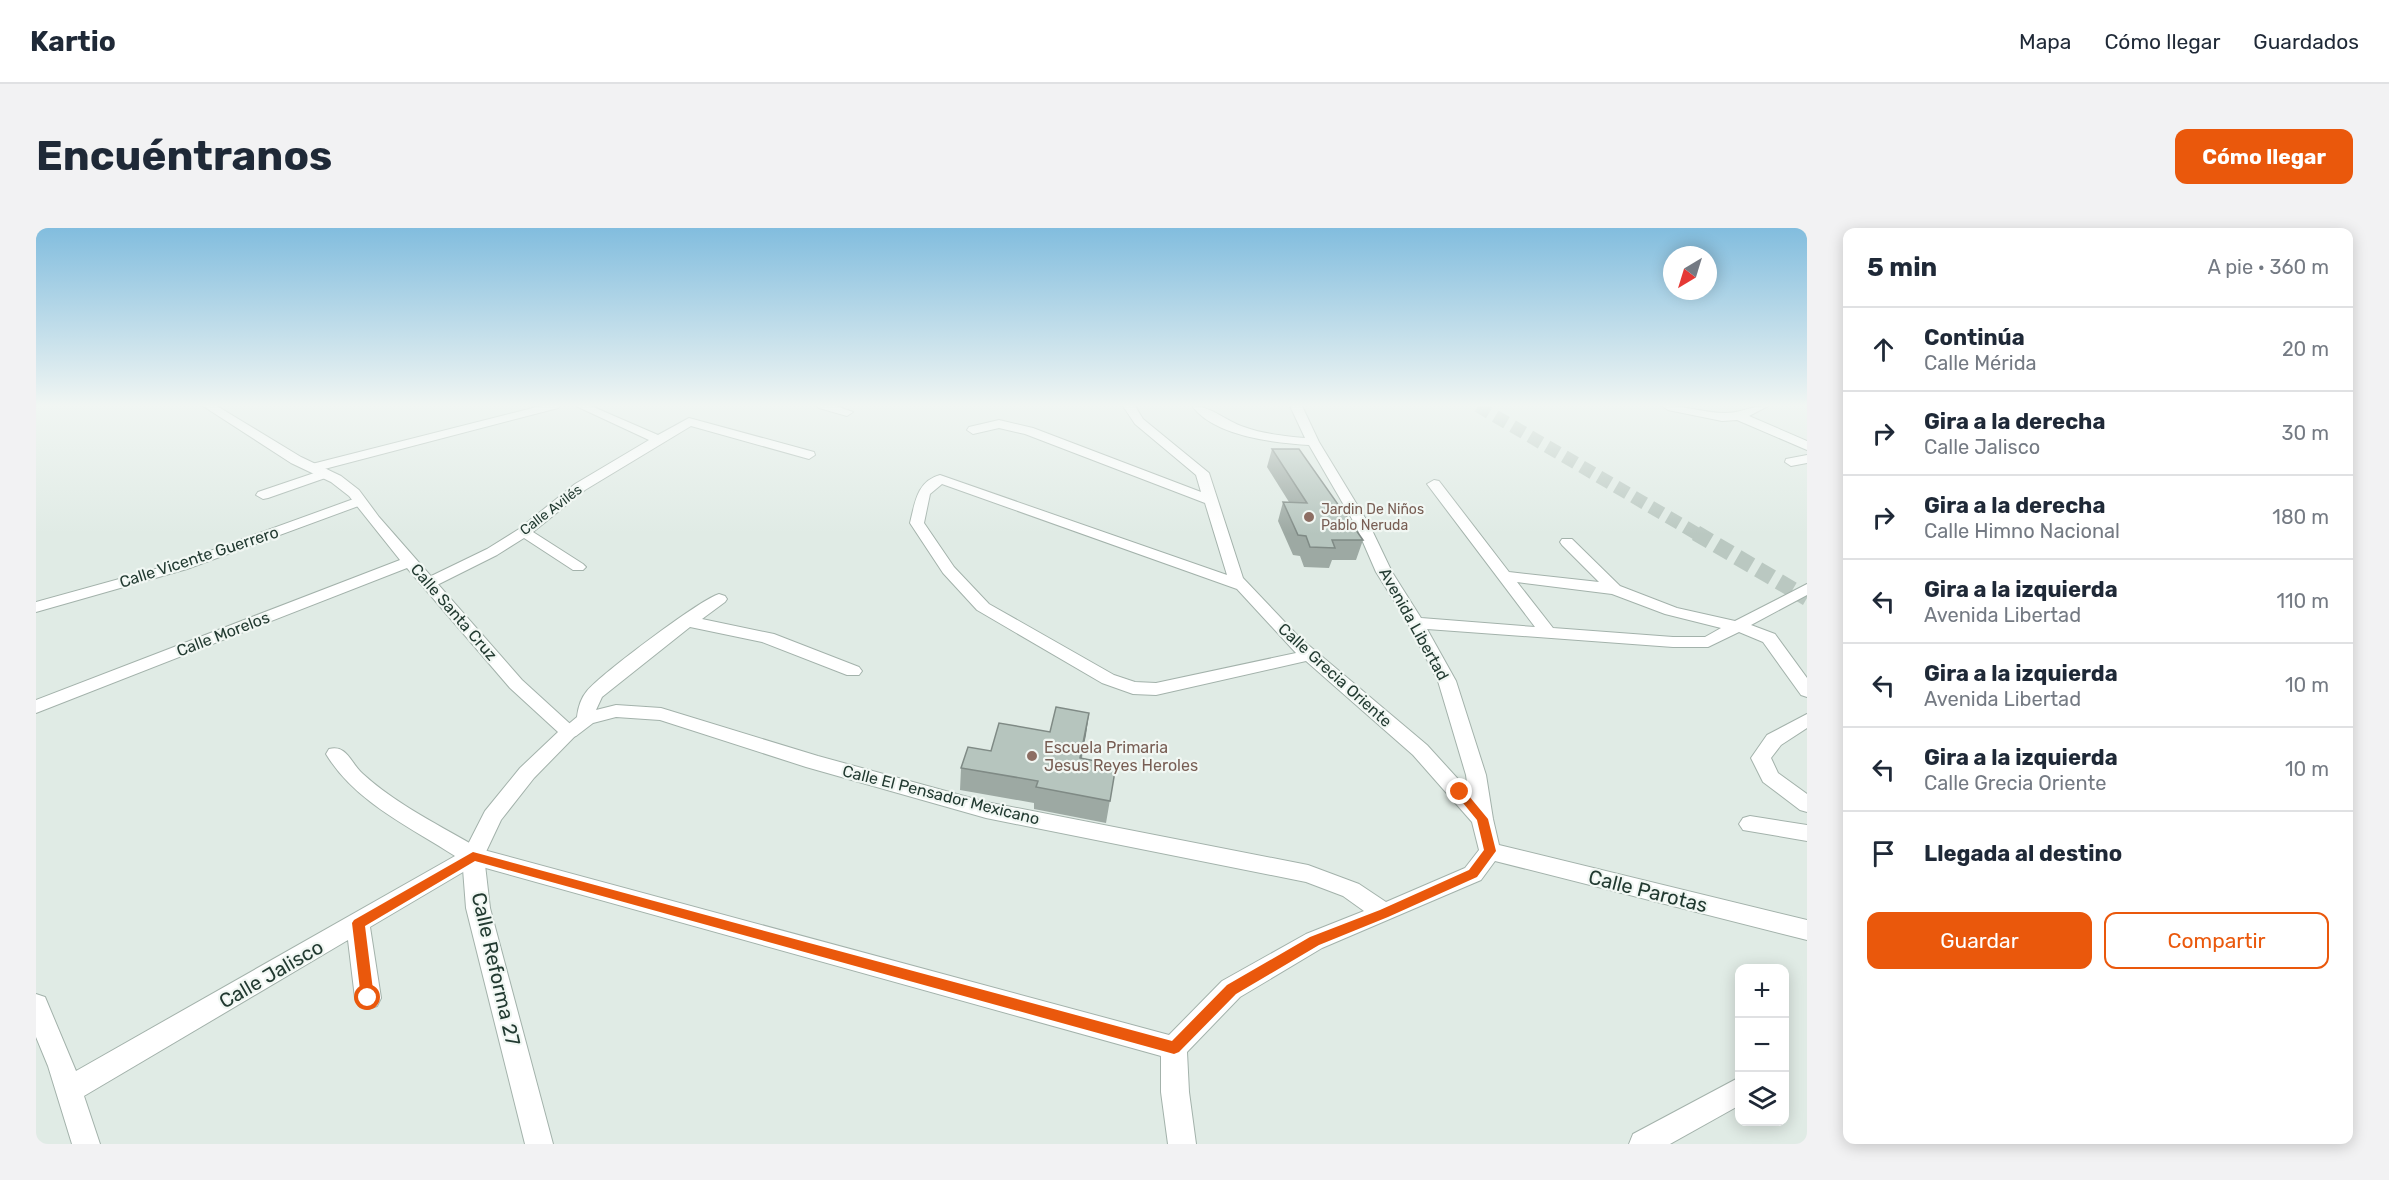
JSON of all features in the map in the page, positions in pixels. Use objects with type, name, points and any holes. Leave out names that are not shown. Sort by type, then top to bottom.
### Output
[{"type":"street","name":"Calle Santa Cruz","points":[[278,449],[354,493],[374,520],[516,684],[569,732]]},
{"type":"street","points":[[263,495],[319,471],[391,449]]},
{"type":"street","name":"Calle Avilés","points":[[429,583],[492,552],[524,532],[555,504],[645,449]]},
{"type":"street","name":"Calle Avilés","points":[[786,449],[809,455]]},
{"type":"street","points":[[1074,449],[1210,500]]},
{"type":"street","name":"Calle Grecia Oriente","points":[[1172,449],[1202,473],[1236,579],[1294,642],[1420,750],[1482,819]]},
{"type":"street","name":"Avenida Libertad","points":[[1317,449],[1363,526],[1384,572],[1447,681],[1476,775],[1482,819],[1490,851]]},
{"type":"street","points":[[1791,462],[1807,459]]},
{"type":"street","points":[[1242,586],[940,479],[924,492],[917,523],[948,570],[983,607],[1108,679],[1133,688],[1156,688],[1309,655]]},
{"type":"street","points":[[1434,484],[1548,633]]},
{"type":"street","name":"Calle Vicente Guerrero","points":[[36,607],[182,566],[359,501]]},
{"type":"street","points":[[524,532],[578,567]]},
{"type":"street","points":[[1567,542],[1614,589]]},
{"type":"street","name":"Calle Morelos","points":[[36,707],[410,561]]},
{"type":"street","points":[[1504,576],[1614,589],[1671,611],[1740,627],[1769,638],[1807,691]]},
{"type":"street","points":[[1416,624],[1673,642],[1708,642],[1740,627],[1807,589]]},
{"type":"street","points":[[586,719],[587,708],[594,694],[687,621],[719,599]]},
{"type":"street","points":[[687,621],[739,630],[768,638],[853,671]]},
{"type":"street","name":"Calle El Pensador Mexicano","points":[[569,732],[586,719],[616,711],[661,714],[813,762],[986,810],[1308,874],[1351,890],[1384,913]]},
{"type":"street","points":[[1807,720],[1774,740],[1761,758],[1770,777],[1807,805]]},
{"type":"street","points":[[473,856],[492,816],[527,773],[569,732]]},
{"type":"street","points":[[336,754],[354,778],[378,797],[473,856],[1174,1048]]},
{"type":"street","points":[[1750,824],[1807,833]]},
{"type":"street","points":[[1182,1144],[1175,1092],[1174,1048],[1231,989],[1314,941],[1473,874],[1490,851]]},
{"type":"street","name":"Calle Parotas","points":[[1490,851],[1807,930]]},
{"type":"street","name":"Calle Jalisco","points":[[69,1090],[473,856]]},
{"type":"street","name":"Calle Reforma 27","points":[[473,856],[478,908],[539,1144]]},
{"type":"street","points":[[358,923],[368,998]]},
{"type":"street","points":[[36,1005],[69,1090],[86,1144]]},
{"type":"street","points":[[1643,1144],[1735,1093]]},
{"type":"building","points":[[1272,449],[1299,449],[1363,540],[1332,540],[1335,548],[1310,547],[1306,536],[1298,535],[1283,502],[1307,503]]},
{"type":"building","points":[[1056,707],[1089,713],[1080,758],[1116,765],[1110,801],[1036,787],[1038,781],[961,768],[968,747],[991,751],[999,723],[1050,732]]},
{"type":"tunnel","points":[[1551,449],[1699,535]]},
{"type":"tunnel","points":[[1696,533],[1807,598]]},
{"type":"place","name":"Jardin De Niños Pablo Neruda","points":[[1309,517]]},
{"type":"place","name":"Escuela Primaria Jesus Reyes Heroles","points":[[1032,756]]},
{"type":"route","points":[[368,998],[358,923],[473,856],[1174,1048],[1231,989],[1314,941],[1473,874],[1490,851],[1482,819],[1460,792]]}]
